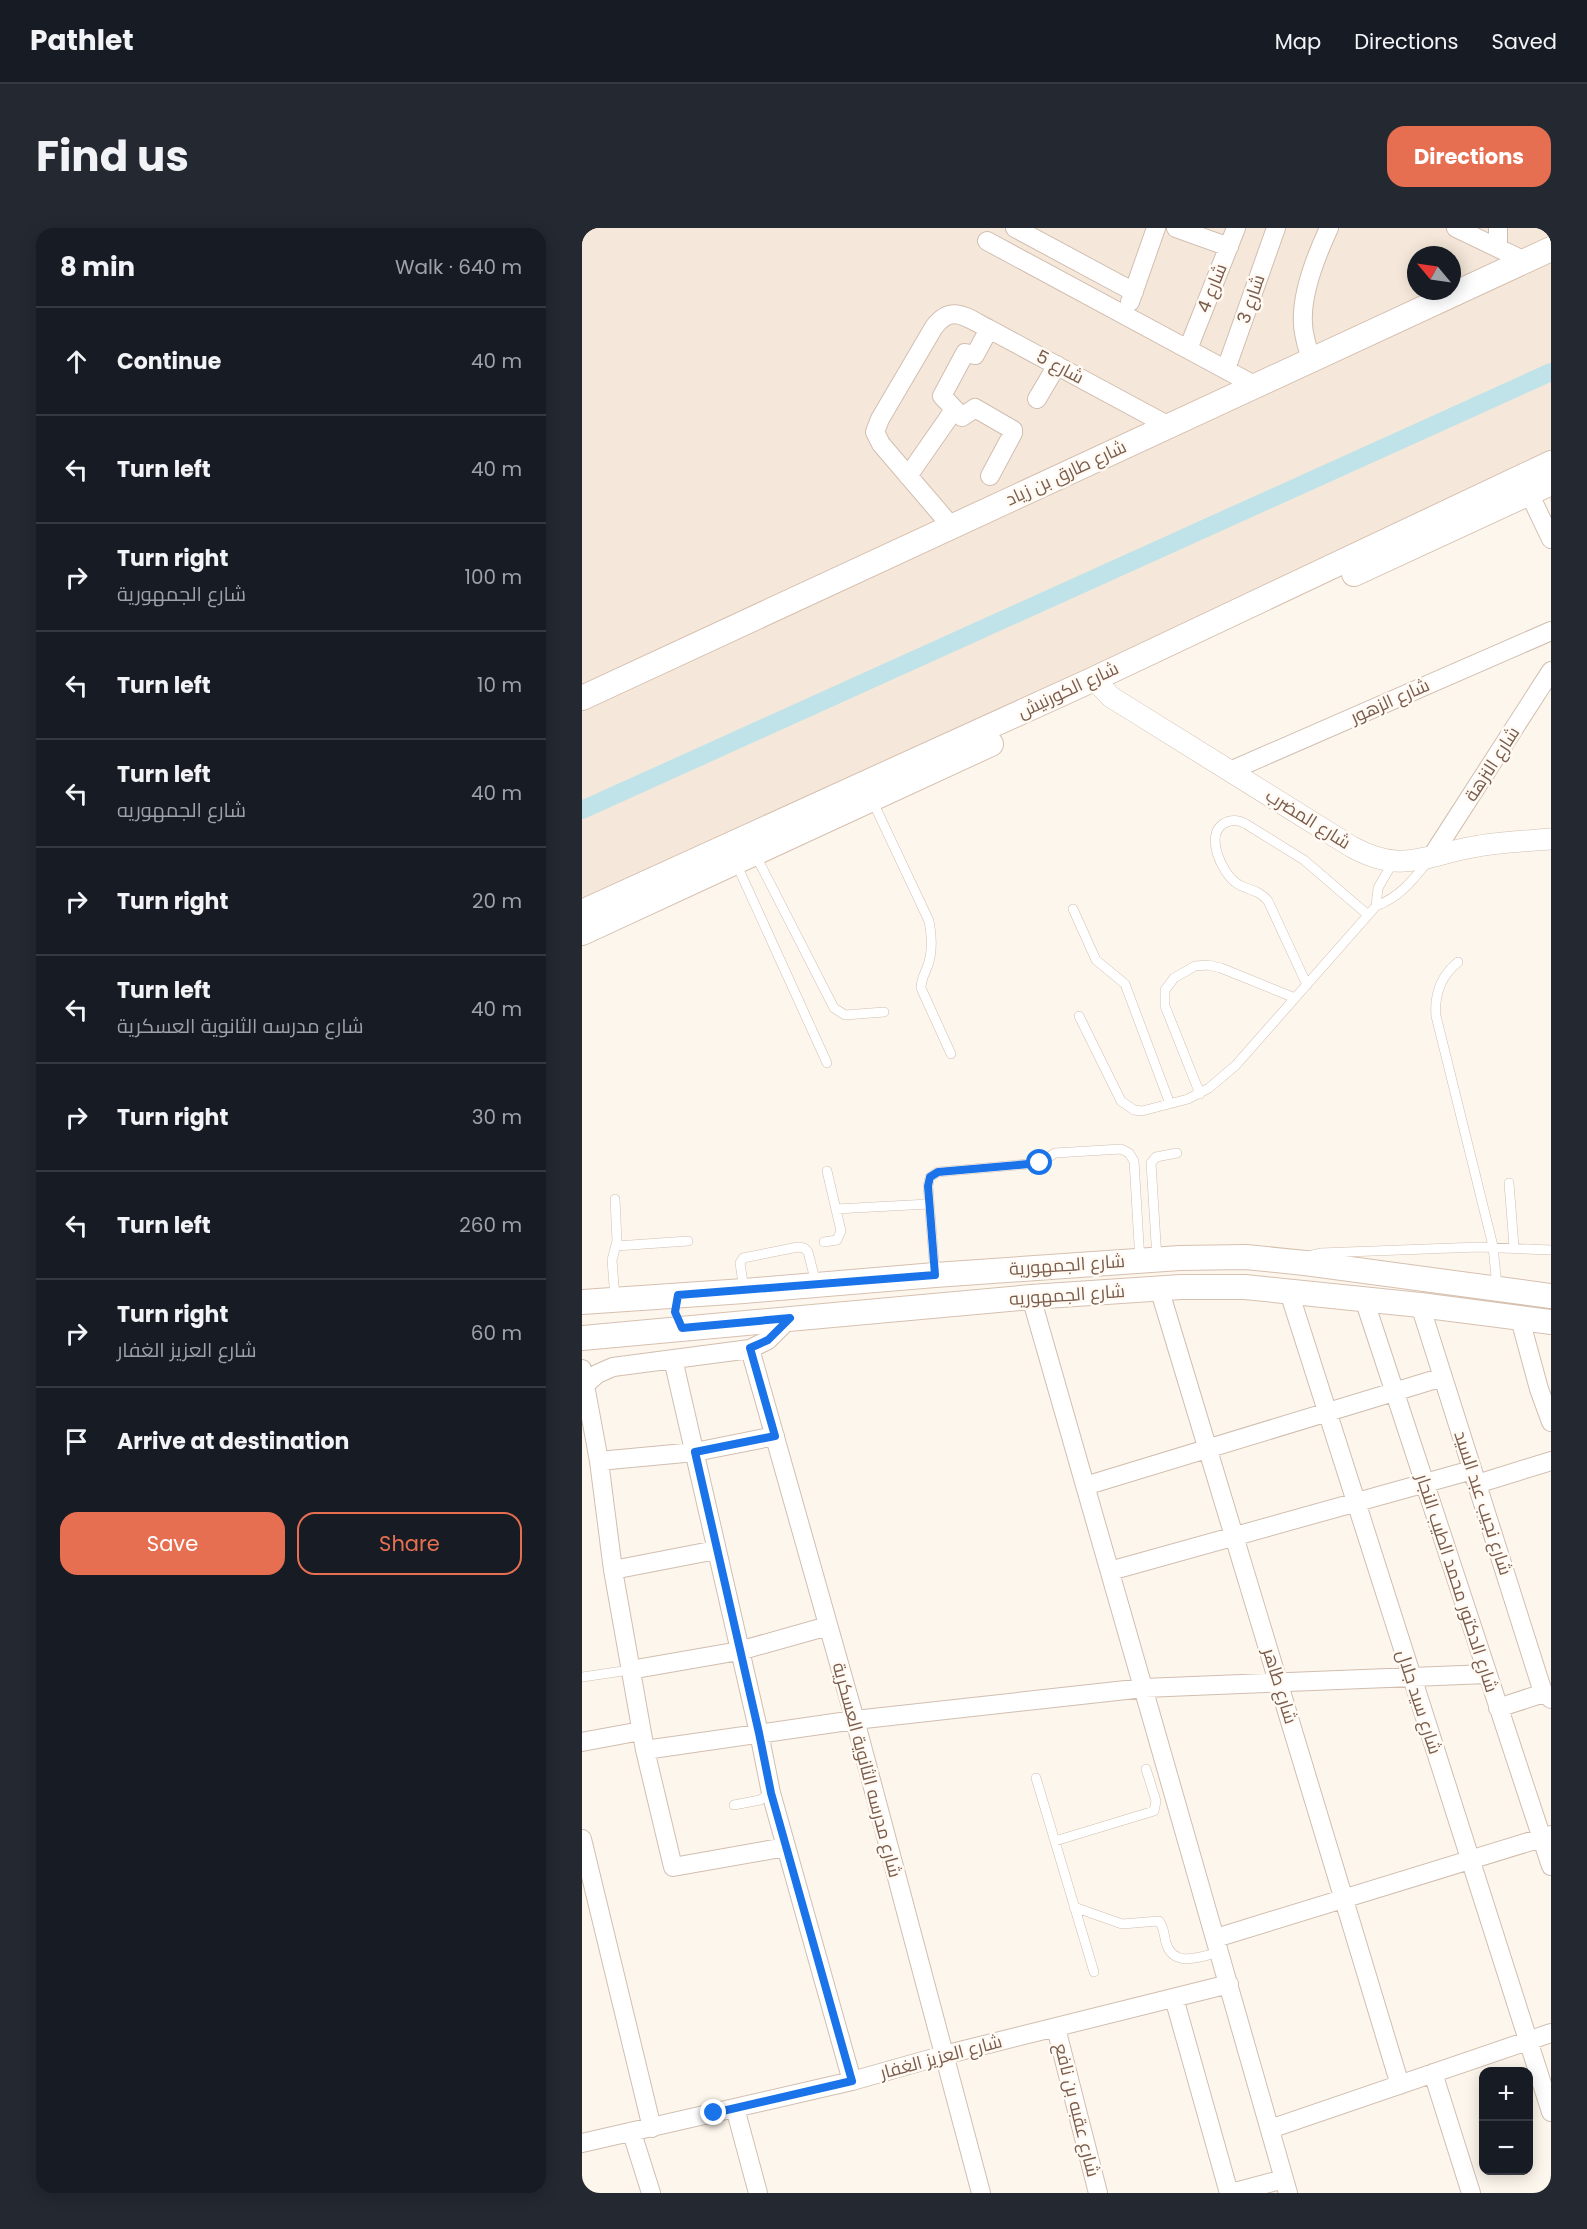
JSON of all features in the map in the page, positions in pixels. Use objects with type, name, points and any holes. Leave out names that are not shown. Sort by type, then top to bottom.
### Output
[{"type":"main road","name":"شارع طارق بن زياد","points":[[582,698],[1551,249]]},
{"type":"main road","name":"شارع الكورنيش","points":[[582,933],[872,800],[1099,684],[1551,463]]},
{"type":"main road","name":"شارع الكورنيش","points":[[582,912],[1551,483]]},
{"type":"main road","name":"شارع الجمهورية","points":[[582,1302],[1148,1260],[1246,1257],[1292,1262],[1401,1262],[1497,1290],[1551,1296]]},
{"type":"main road","name":"شارع الجمهوريه","points":[[582,1338],[1031,1297],[1159,1288],[1245,1287],[1419,1305],[1551,1322]]},
{"type":"main road","points":[[678,1295],[675,1312],[682,1328]]},
{"type":"main road","points":[[639,1298],[645,1314],[644,1332]]},
{"type":"street","points":[[1015,228],[1134,292]]},
{"type":"street","points":[[1126,315],[1156,228]]},
{"type":"street","points":[[1176,228],[1229,247]]},
{"type":"street","name":"شارع 4","points":[[1188,349],[1236,228]]},
{"type":"street","name":"شارع 3","points":[[1226,369],[1276,228]]},
{"type":"street","points":[[1311,360],[1304,331],[1303,313],[1315,258],[1329,228]]},
{"type":"street","points":[[1456,228],[1525,261]]},
{"type":"street","points":[[1498,228],[1498,248]]},
{"type":"street","points":[[987,241],[1256,386]]},
{"type":"street","name":"شارع 5","points":[[908,476],[877,438],[876,426],[934,327],[941,318],[949,313],[961,315],[989,329],[1169,426]]},
{"type":"street","points":[[989,329],[975,355],[965,353],[943,399],[963,417],[975,408],[1013,430],[990,476]]},
{"type":"street","points":[[1037,399],[1056,365]]},
{"type":"street","points":[[952,527],[908,476],[954,410]]},
{"type":"street","points":[[1529,493],[1551,539]]},
{"type":"street","name":"شارع الزهور","points":[[1230,771],[1551,630]]},
{"type":"street","name":"شارع النزهة","points":[[1432,856],[1551,671]]},
{"type":"street","name":"شارع المضرب","points":[[1099,684],[1230,771],[1352,847],[1379,860],[1419,861],[1472,847],[1512,841],[1551,839]]},
{"type":"street","name":"شارع طاهر","points":[[1159,1288],[1400,2085]]},
{"type":"street","name":"شارع سيد جلال","points":[[1289,1292],[1551,2112]]},
{"type":"street","points":[[1031,1297],[1286,2186],[1230,2193],[1174,1998]]},
{"type":"street","name":"شارع الدكتور محمد الطيب النجار","points":[[1364,1299],[1498,1708],[1546,1836],[1551,1866]]},
{"type":"street","name":"شارع نجيب عبد السيد","points":[[1419,1305],[1547,1696]]},
{"type":"street","points":[[786,1847],[673,1867],[641,1731],[613,1570],[599,1461],[584,1376],[597,1374],[613,1367],[750,1348],[768,1340],[790,1318]]},
{"type":"street","points":[[1520,1319],[1539,1389],[1551,1422]]},
{"type":"street","name":"شارع مدرسه الثانوية العسكرية","points":[[750,1348],[855,1720],[981,2193]]},
{"type":"street","points":[[673,1359],[771,1793],[852,2081]]},
{"type":"street","points":[[1085,1486],[1443,1377]]},
{"type":"street","points":[[599,1461],[695,1452],[775,1436]]},
{"type":"street","points":[[1110,1571],[1424,1484],[1475,1477],[1551,1461]]},
{"type":"street","points":[[613,1570],[716,1550]]},
{"type":"street","points":[[630,1670],[739,1652],[828,1626]]},
{"type":"street","points":[[645,1750],[855,1720],[1144,1688],[1487,1674]]},
{"type":"street","points":[[1498,1708],[1547,1696]]},
{"type":"street","points":[[582,1742],[641,1731]]},
{"type":"street","points":[[1218,1945],[1343,1899],[1546,1836]]},
{"type":"street","points":[[582,1839],[652,2128]]},
{"type":"street","name":"شارع العزيز الغفار","points":[[582,2143],[852,2081],[944,2055],[1229,1984]]},
{"type":"street","name":"شارع عقبه بن نافع","points":[[1056,2028],[1098,2193]]},
{"type":"street","points":[[1270,2129],[1551,2033]]},
{"type":"street","points":[[1433,2073],[1471,2193]]},
{"type":"street","points":[[735,2108],[758,2193]]},
{"type":"street","points":[[632,2133],[651,2193]]},
{"type":"lane","points":[[872,800],[929,921],[932,937],[931,953],[921,988],[951,1054]]},
{"type":"lane","points":[[1307,985],[1268,901],[1257,891],[1237,884],[1229,875],[1215,847],[1214,839],[1222,824],[1239,820],[1285,848],[1304,860],[1368,915]]},
{"type":"lane","points":[[1079,1016],[1121,1101],[1127,1107],[1142,1111],[1200,1094],[1218,1082],[1236,1065],[1376,906],[1394,899],[1401,893],[1432,856]]},
{"type":"lane","points":[[745,858],[834,1008],[845,1015],[884,1012]]},
{"type":"lane","points":[[745,858],[827,1063]]},
{"type":"lane","points":[[1376,906],[1378,888],[1393,862]]},
{"type":"lane","points":[[1073,909],[1099,965],[1125,984],[1170,1104]]},
{"type":"lane","points":[[1458,962],[1442,980],[1435,1003],[1436,1016],[1493,1246],[1497,1290]]},
{"type":"lane","points":[[1200,1094],[1165,1006],[1164,998],[1169,983],[1195,966],[1215,966],[1295,998]]},
{"type":"lane","points":[[935,1275],[928,1182],[933,1174],[1040,1163],[1055,1153],[1125,1150],[1134,1161],[1148,1260]]},
{"type":"lane","points":[[1148,1260],[1151,1163],[1156,1157],[1177,1153]]},
{"type":"lane","points":[[824,1242],[837,1240],[841,1234],[827,1171]]},
{"type":"lane","points":[[1509,1184],[1514,1247]]},
{"type":"lane","points":[[615,1199],[616,1246],[612,1260],[615,1299]]},
{"type":"lane","points":[[836,1209],[929,1204]]},
{"type":"lane","points":[[616,1246],[688,1241]]},
{"type":"lane","points":[[1401,1262],[1493,1246],[1551,1250]]},
{"type":"lane","points":[[744,1291],[740,1263],[743,1258],[798,1247],[808,1252],[816,1285]]},
{"type":"lane","points":[[582,1677],[630,1670]]},
{"type":"lane","points":[[1055,1841],[1151,1813],[1156,1804],[1146,1769]]},
{"type":"lane","points":[[1036,1778],[1094,1972]]},
{"type":"lane","points":[[1151,1785],[1170,1779]]},
{"type":"lane","points":[[734,1805],[760,1800],[771,1793]]},
{"type":"lane","points":[[1074,1907],[1122,1924],[1159,1921],[1168,1949],[1179,1958],[1188,1959],[1218,1945]]},
{"type":"shaded area","points":[[582,228],[1551,228],[1551,503],[1540,476],[582,921]]},
{"type":"waterway","points":[[582,810],[1551,372]]},
{"type":"route","points":[[714,2113],[852,2081],[771,1793],[695,1452],[775,1436],[750,1348],[768,1340],[790,1318],[682,1328],[675,1312],[678,1295],[935,1275],[928,1186],[930,1177],[938,1172],[1040,1163]]}]
